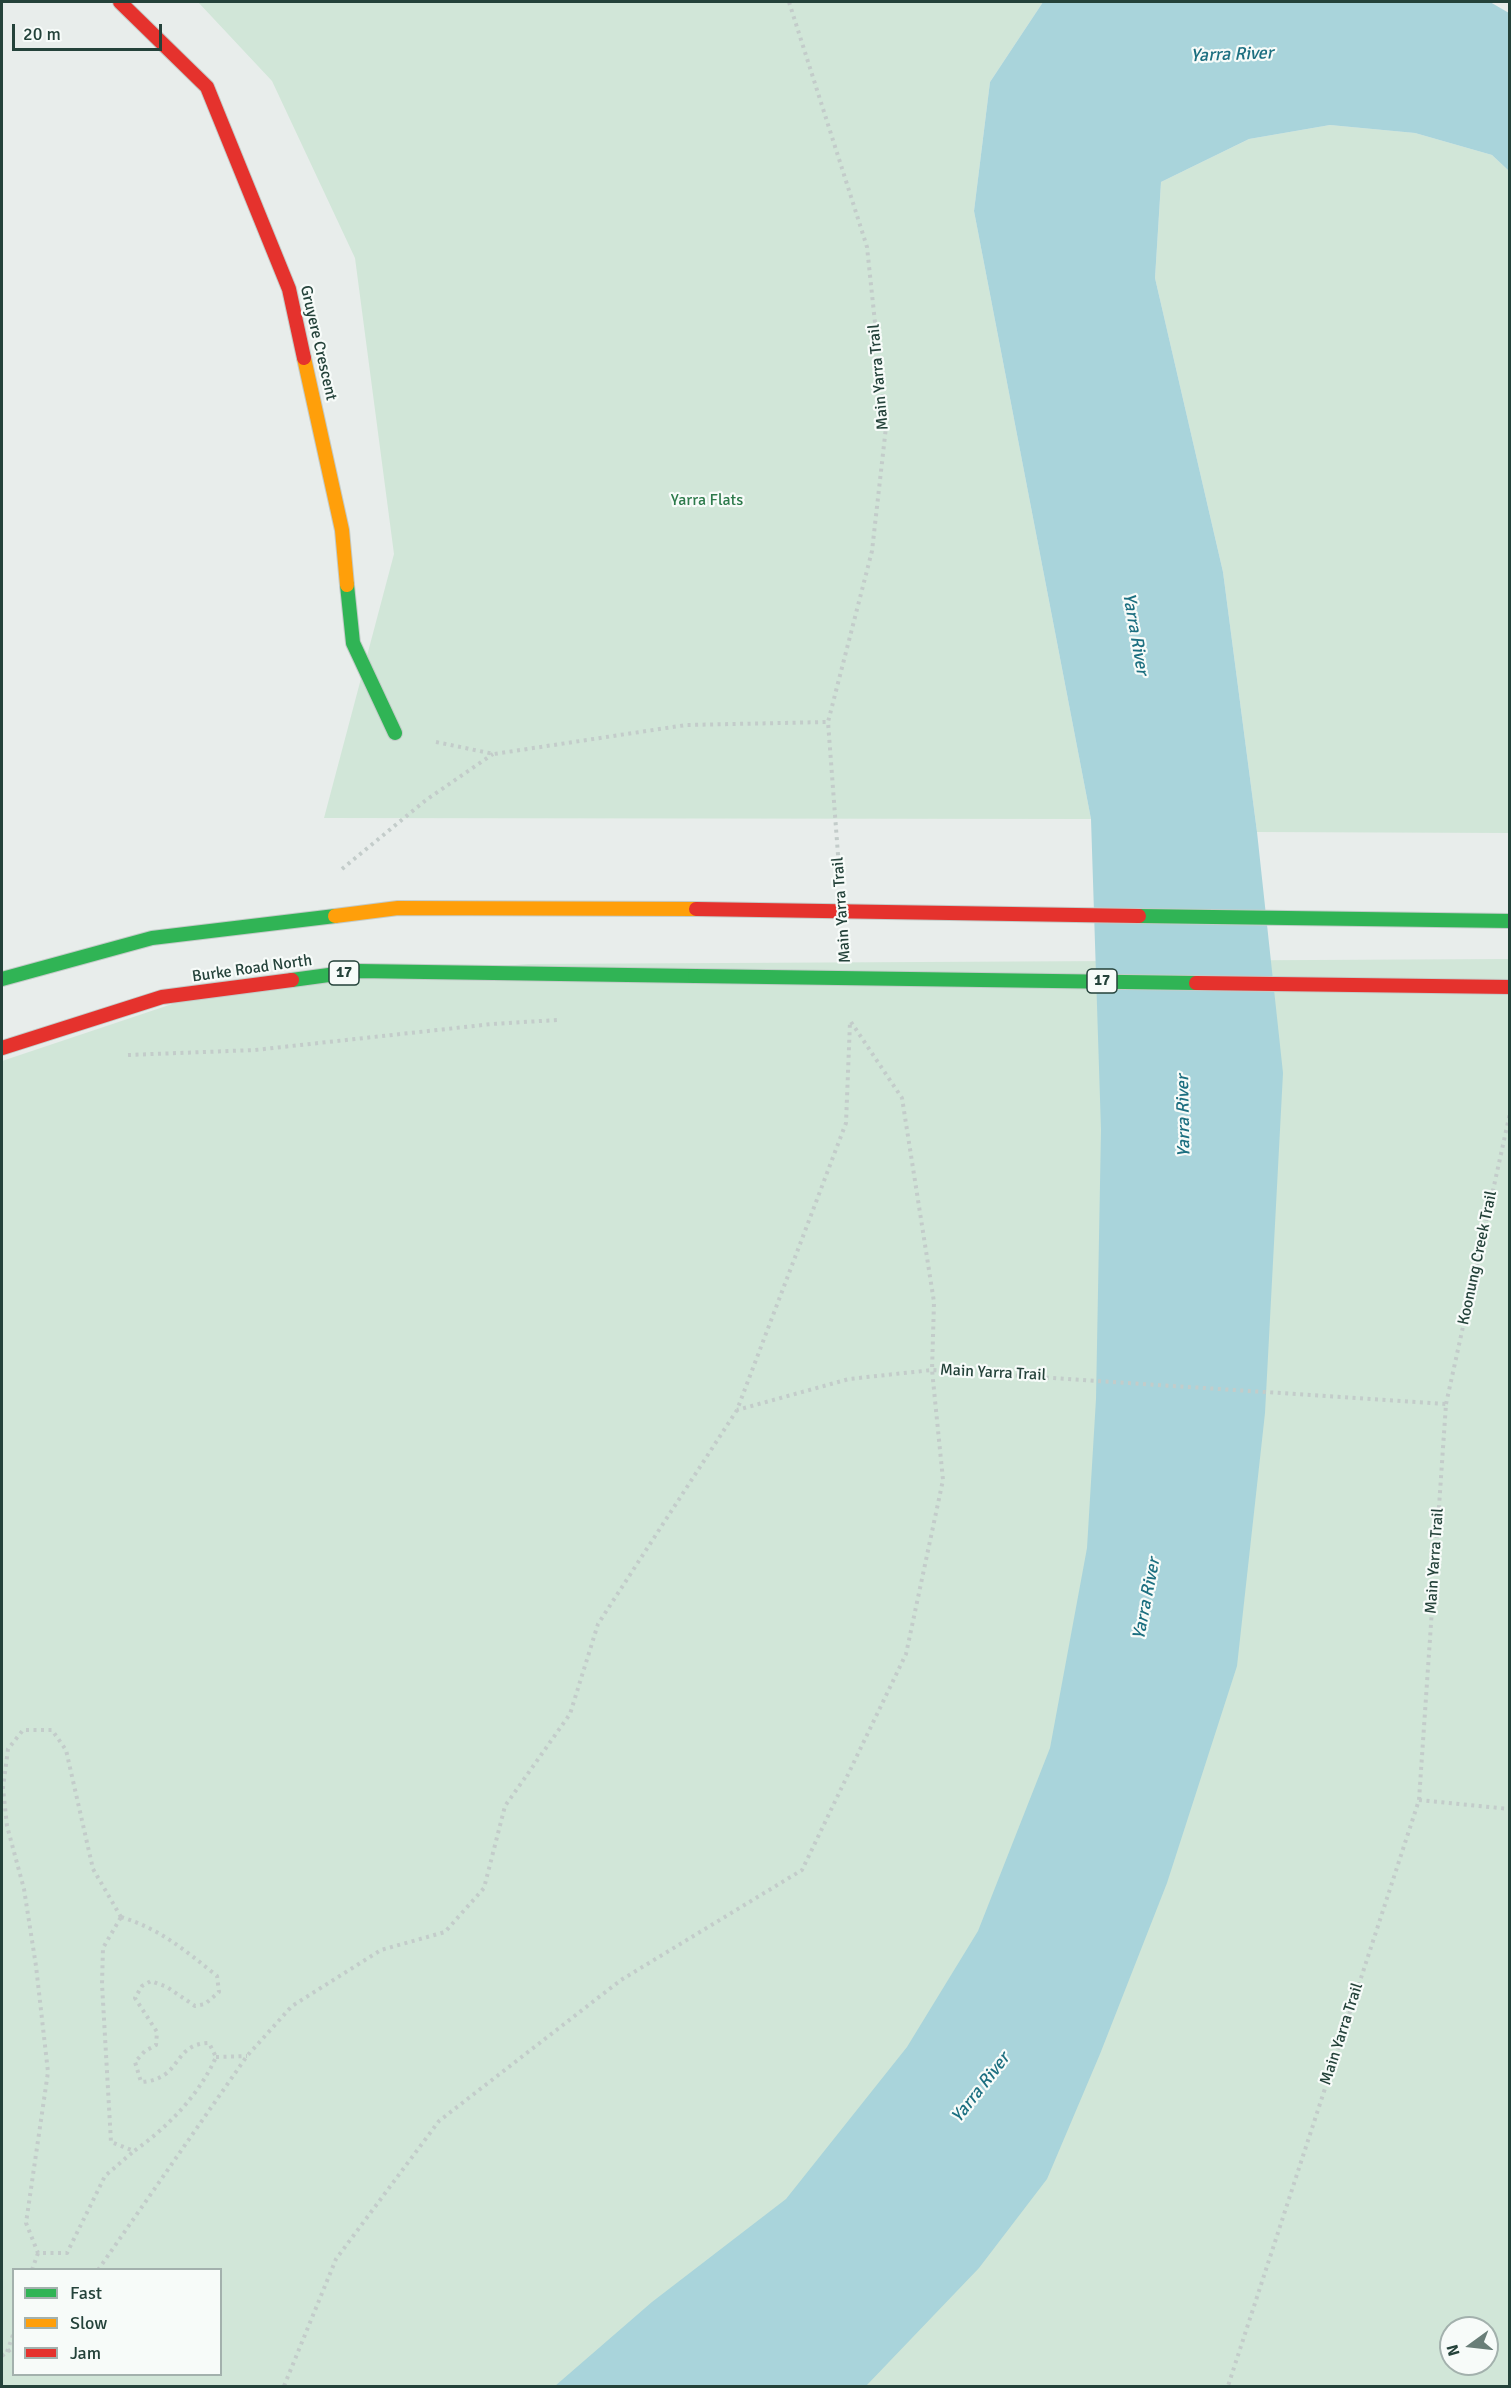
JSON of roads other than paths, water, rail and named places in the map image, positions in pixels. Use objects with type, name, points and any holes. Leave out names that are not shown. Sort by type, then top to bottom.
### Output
[{"type":"main road","name":"Gruyere Crescent","points":[[120,2],[207,87],[289,289],[342,530],[353,643],[394,733]]},
{"type":"main road","points":[[2,979],[152,938],[398,908],[696,909],[1509,921]]},
{"type":"main road","name":"Burke Road North","points":[[2,1048],[162,997],[358,971],[1509,987]]},
{"type":"water","name":"Yarra River","points":[[1043,2],[1490,2],[1509,13],[1509,171],[1492,155],[1415,133],[1330,125],[1249,139],[1161,182],[1155,278],[1223,572],[1257,832],[1283,1073],[1265,1413],[1237,1666],[1167,1883],[1100,2054],[1047,2179],[979,2268],[866,2386],[555,2386],[652,2302],[786,2199],[907,2047],[978,1931],[1050,1748],[1087,1548],[1096,1399],[1101,1130],[1091,819],[974,211],[990,82]]},
{"type":"park label","name":"Yarra Flats","points":[[707,501]]}]
